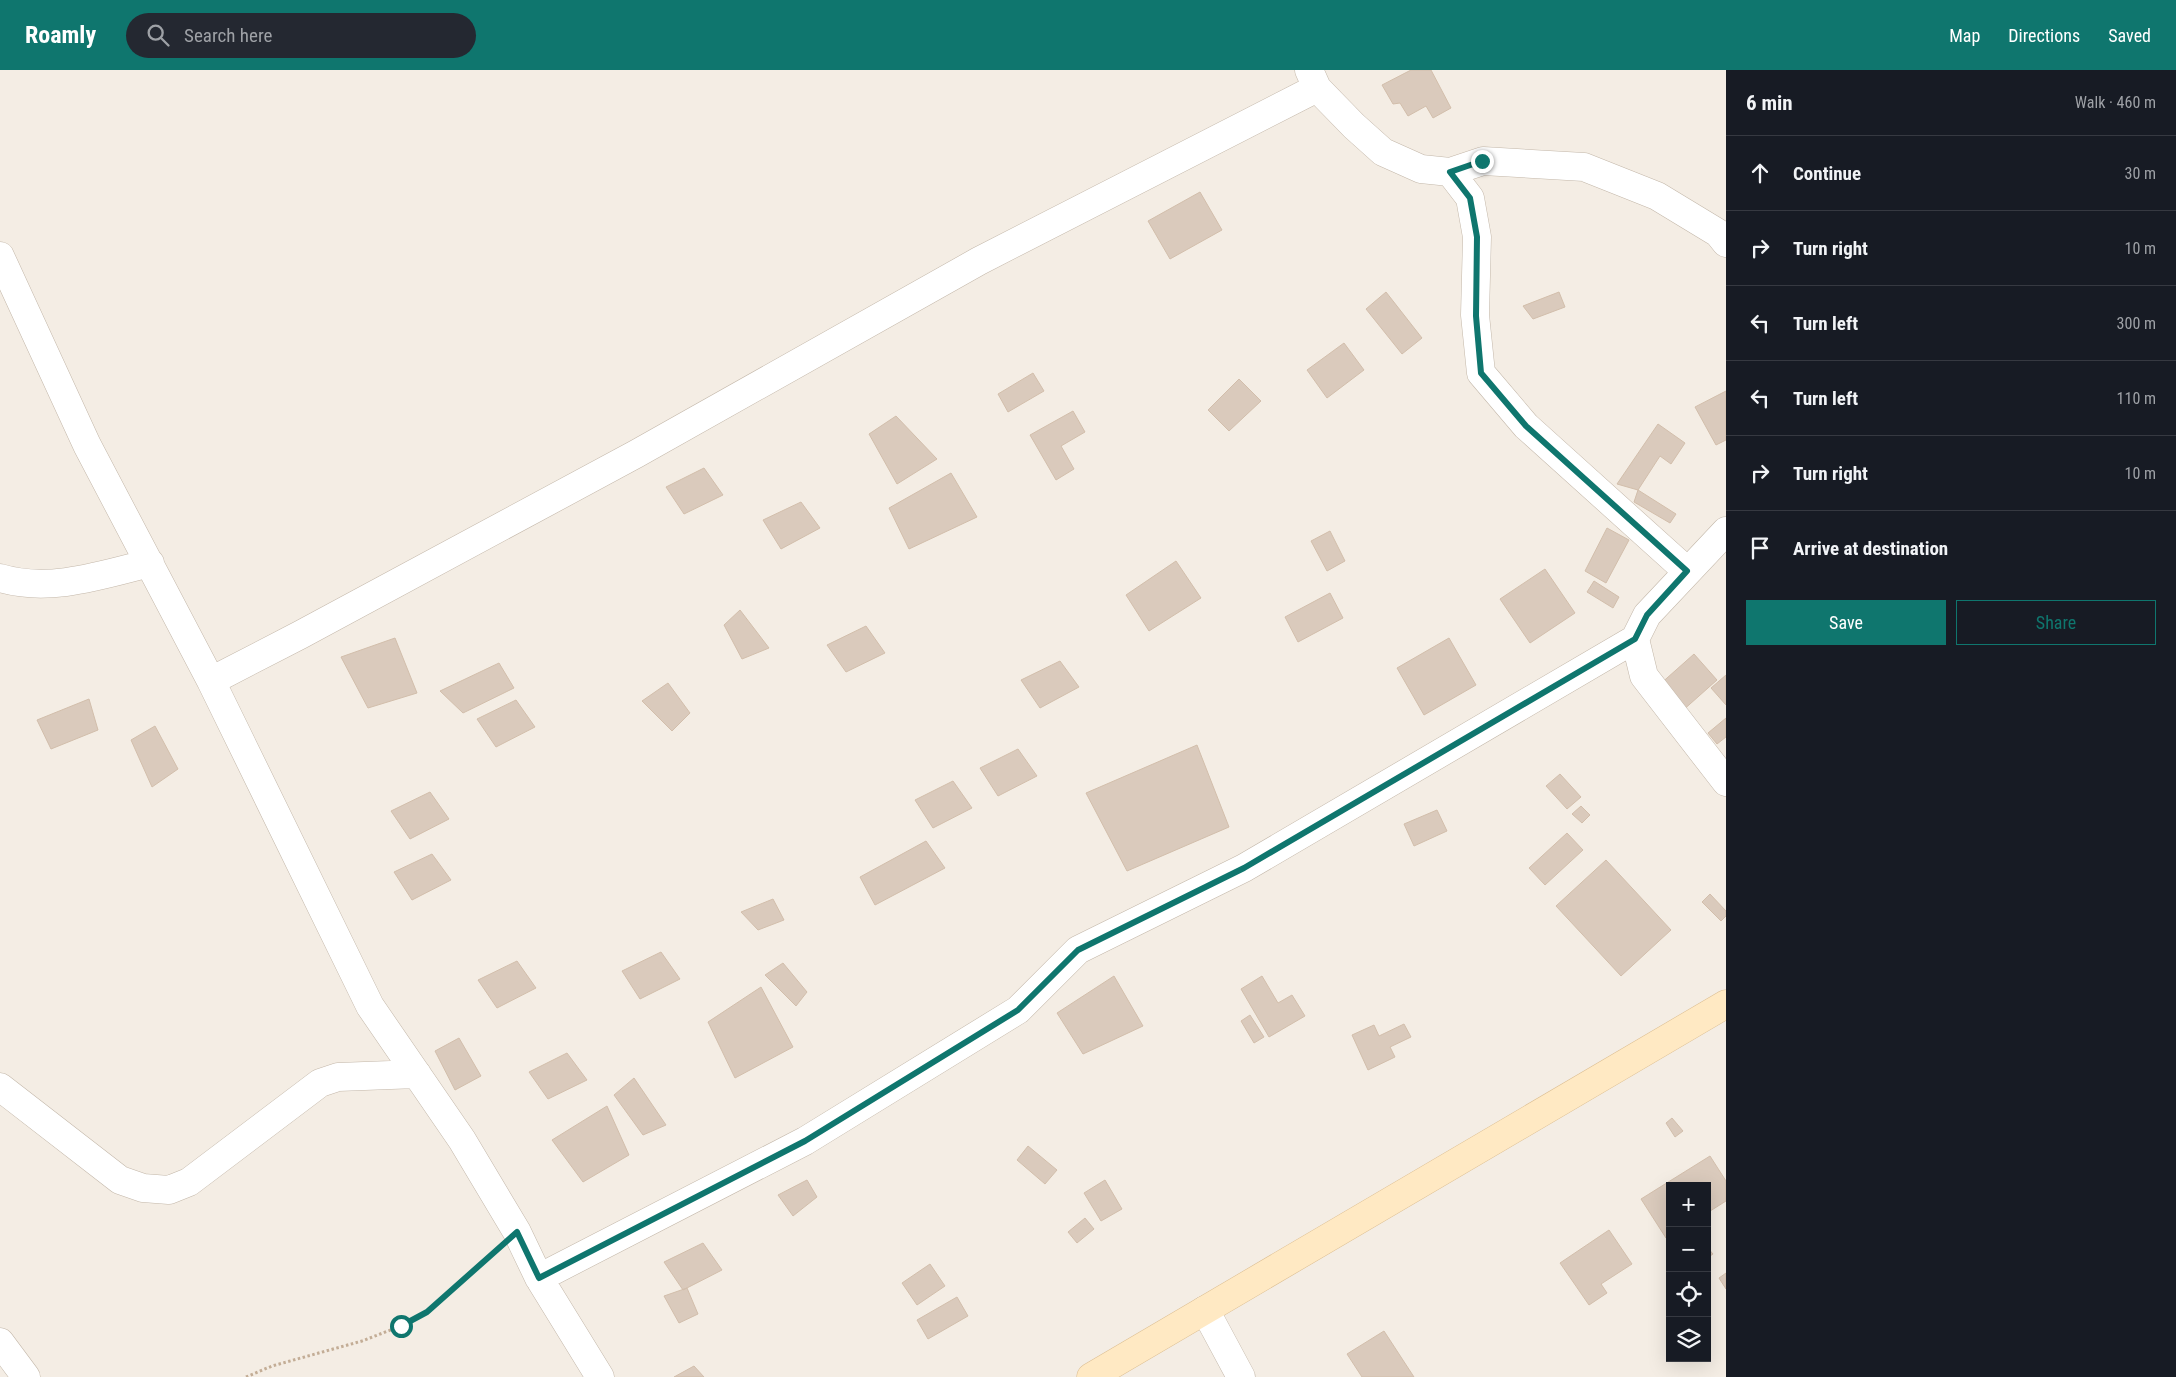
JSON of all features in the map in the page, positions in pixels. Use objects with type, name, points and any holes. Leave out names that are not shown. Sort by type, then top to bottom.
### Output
[{"type":"main road","points":[[1091,1377],[1726,1004]]},
{"type":"street","points":[[211,681],[636,454],[979,262],[1313,79],[1354,126],[1383,152],[1421,169],[1450,172],[1482,161],[1584,167],[1657,196],[1718,233],[1726,243]]},
{"type":"street","points":[[1450,172],[1470,198],[1477,237],[1476,316],[1481,373],[1526,426],[1687,571]]},
{"type":"street","points":[[0,256],[87,446],[211,681],[370,1006],[462,1140],[517,1232],[539,1278],[600,1377]]},
{"type":"street","points":[[539,1278],[805,1141],[1018,1010],[1078,950],[1244,868],[1635,639],[1647,615],[1726,531]]},
{"type":"street","points":[[0,578],[26,583],[88,579],[150,563]]},
{"type":"street","points":[[1635,639],[1644,676],[1726,782]]},
{"type":"street","points":[[0,1087],[120,1180],[143,1188],[169,1190],[189,1182],[222,1159],[320,1084],[338,1077],[417,1074]]},
{"type":"street","points":[[1205,1310],[1241,1377]]},
{"type":"street","points":[[0,1342],[26,1377]]},
{"type":"path","points":[[246,1377],[272,1366],[362,1341],[418,1317],[427,1312],[517,1232]]},
{"type":"building","points":[[1411,70],[1431,70],[1451,108],[1433,118],[1426,106],[1408,116],[1400,103],[1393,104],[1382,85]]},
{"type":"building","points":[[1200,192],[1222,230],[1170,259],[1148,221]]},
{"type":"building","points":[[1386,292],[1422,338],[1402,354],[1366,309]]},
{"type":"building","points":[[1559,292],[1565,307],[1533,319],[1523,306]]},
{"type":"building","points":[[1344,343],[1364,370],[1327,398],[1307,370]]},
{"type":"building","points":[[1033,373],[1044,391],[1008,412],[998,394]]},
{"type":"building","points":[[1239,379],[1261,401],[1229,431],[1208,410]]},
{"type":"building","points":[[1726,391],[1726,440],[1716,445],[1695,407]]},
{"type":"building","points":[[1073,411],[1085,432],[1061,446],[1074,469],[1056,480],[1030,435]]},
{"type":"building","points":[[896,416],[937,459],[897,484],[869,434]]},
{"type":"building","points":[[1658,424],[1685,443],[1671,464],[1660,456],[1638,490],[1617,484]]},
{"type":"building","points":[[704,468],[723,495],[684,514],[666,487]]},
{"type":"building","points":[[951,473],[977,517],[909,549],[889,508]]},
{"type":"building","points":[[1638,490],[1676,514],[1670,523],[1634,502]]},
{"type":"building","points":[[801,502],[820,528],[781,549],[763,520]]},
{"type":"building","points":[[1607,528],[1629,540],[1606,583],[1585,571]]},
{"type":"building","points":[[1330,531],[1345,561],[1327,571],[1311,541]]},
{"type":"building","points":[[1176,561],[1201,598],[1149,631],[1126,595]]},
{"type":"building","points":[[1545,569],[1575,613],[1530,643],[1500,599]]},
{"type":"building","points":[[1594,581],[1619,597],[1613,608],[1587,592]]},
{"type":"building","points":[[1330,593],[1343,618],[1298,642],[1285,617]]},
{"type":"building","points":[[740,610],[769,648],[742,659],[724,625]]},
{"type":"building","points":[[866,626],[885,653],[846,672],[827,645]]},
{"type":"building","points":[[395,638],[417,693],[368,708],[341,657]]},
{"type":"building","points":[[1449,638],[1476,685],[1424,715],[1397,668]]},
{"type":"building","points":[[1694,654],[1717,680],[1681,712],[1658,686]]},
{"type":"building","points":[[1060,661],[1079,687],[1040,708],[1021,680]]},
{"type":"building","points":[[499,663],[514,688],[463,713],[440,691]]},
{"type":"building","points":[[1726,675],[1726,705],[1711,688]]},
{"type":"building","points":[[668,683],[690,713],[672,731],[642,701]]},
{"type":"building","points":[[89,699],[98,730],[51,749],[37,720]]},
{"type":"building","points":[[516,700],[535,727],[496,747],[477,719]]},
{"type":"building","points":[[1726,718],[1726,737],[1717,744],[1708,733]]},
{"type":"building","points":[[155,726],[178,769],[152,787],[131,740]]},
{"type":"building","points":[[1197,745],[1229,827],[1127,871],[1086,793]]},
{"type":"building","points":[[1018,749],[1037,776],[998,796],[980,768]]},
{"type":"building","points":[[1560,774],[1581,797],[1567,809],[1546,786]]},
{"type":"building","points":[[953,781],[972,808],[933,828],[915,800]]},
{"type":"building","points":[[430,792],[449,819],[410,839],[391,811]]},
{"type":"building","points":[[1581,806],[1590,815],[1582,823],[1572,814]]},
{"type":"building","points":[[1437,810],[1447,831],[1414,846],[1404,824]]},
{"type":"building","points":[[1567,833],[1583,850],[1545,885],[1529,868]]},
{"type":"building","points":[[926,841],[945,868],[875,905],[860,877]]},
{"type":"building","points":[[432,854],[451,880],[412,900],[394,872]]},
{"type":"building","points":[[1606,860],[1671,930],[1621,976],[1556,906]]},
{"type":"building","points":[[1710,894],[1726,911],[1726,916],[1721,921],[1702,902]]},
{"type":"building","points":[[773,899],[784,920],[758,930],[741,912]]},
{"type":"building","points":[[661,952],[680,979],[640,999],[622,971]]},
{"type":"building","points":[[517,961],[536,988],[497,1008],[478,980]]},
{"type":"building","points":[[783,963],[807,992],[796,1006],[765,975]]},
{"type":"building","points":[[1114,976],[1143,1026],[1083,1054],[1057,1013]]},
{"type":"building","points":[[1262,976],[1278,1003],[1292,995],[1305,1016],[1269,1037],[1241,989]]},
{"type":"building","points":[[761,987],[793,1047],[735,1078],[708,1022]]},
{"type":"building","points":[[1250,1015],[1264,1037],[1254,1043],[1241,1021]]},
{"type":"building","points":[[1404,1024],[1411,1037],[1390,1047],[1395,1057],[1368,1070],[1352,1035],[1374,1025],[1379,1036]]},
{"type":"building","points":[[459,1038],[481,1076],[455,1090],[435,1051]]},
{"type":"building","points":[[567,1053],[587,1080],[548,1099],[529,1072]]},
{"type":"building","points":[[634,1078],[666,1125],[643,1135],[614,1095]]},
{"type":"building","points":[[607,1106],[629,1155],[583,1182],[552,1140]]},
{"type":"building","points":[[1672,1118],[1683,1131],[1675,1137],[1666,1123]]},
{"type":"building","points":[[1028,1146],[1057,1170],[1045,1184],[1017,1160]]},
{"type":"building","points":[[1710,1156],[1726,1181],[1726,1201],[1711,1210],[1711,1182],[1668,1182]]},
{"type":"building","points":[[807,1180],[817,1197],[793,1216],[778,1195]]},
{"type":"building","points":[[1105,1180],[1122,1209],[1101,1221],[1084,1193]]},
{"type":"building","points":[[1666,1183],[1666,1238],[1641,1199]]},
{"type":"building","points":[[1085,1218],[1094,1229],[1077,1243],[1068,1232]]},
{"type":"building","points":[[1609,1230],[1632,1264],[1601,1284],[1607,1293],[1589,1305],[1560,1263]]},
{"type":"building","points":[[703,1243],[722,1270],[683,1290],[664,1262]]},
{"type":"building","points":[[930,1264],[945,1286],[917,1305],[902,1283]]},
{"type":"building","points":[[1726,1273],[1726,1289],[1719,1278]]},
{"type":"building","points":[[687,1288],[698,1314],[679,1323],[664,1296]]},
{"type":"building","points":[[957,1297],[968,1316],[928,1339],[917,1320]]},
{"type":"building","points":[[1384,1331],[1414,1377],[1362,1377],[1347,1354]]},
{"type":"building","points":[[694,1366],[704,1377],[674,1377]]},
{"type":"route","points":[[401,1326],[427,1312],[517,1232],[539,1278],[805,1141],[1018,1010],[1078,950],[1244,868],[1635,639],[1647,615],[1687,571],[1526,426],[1481,373],[1476,316],[1477,237],[1470,198],[1450,172],[1482,161]]}]
